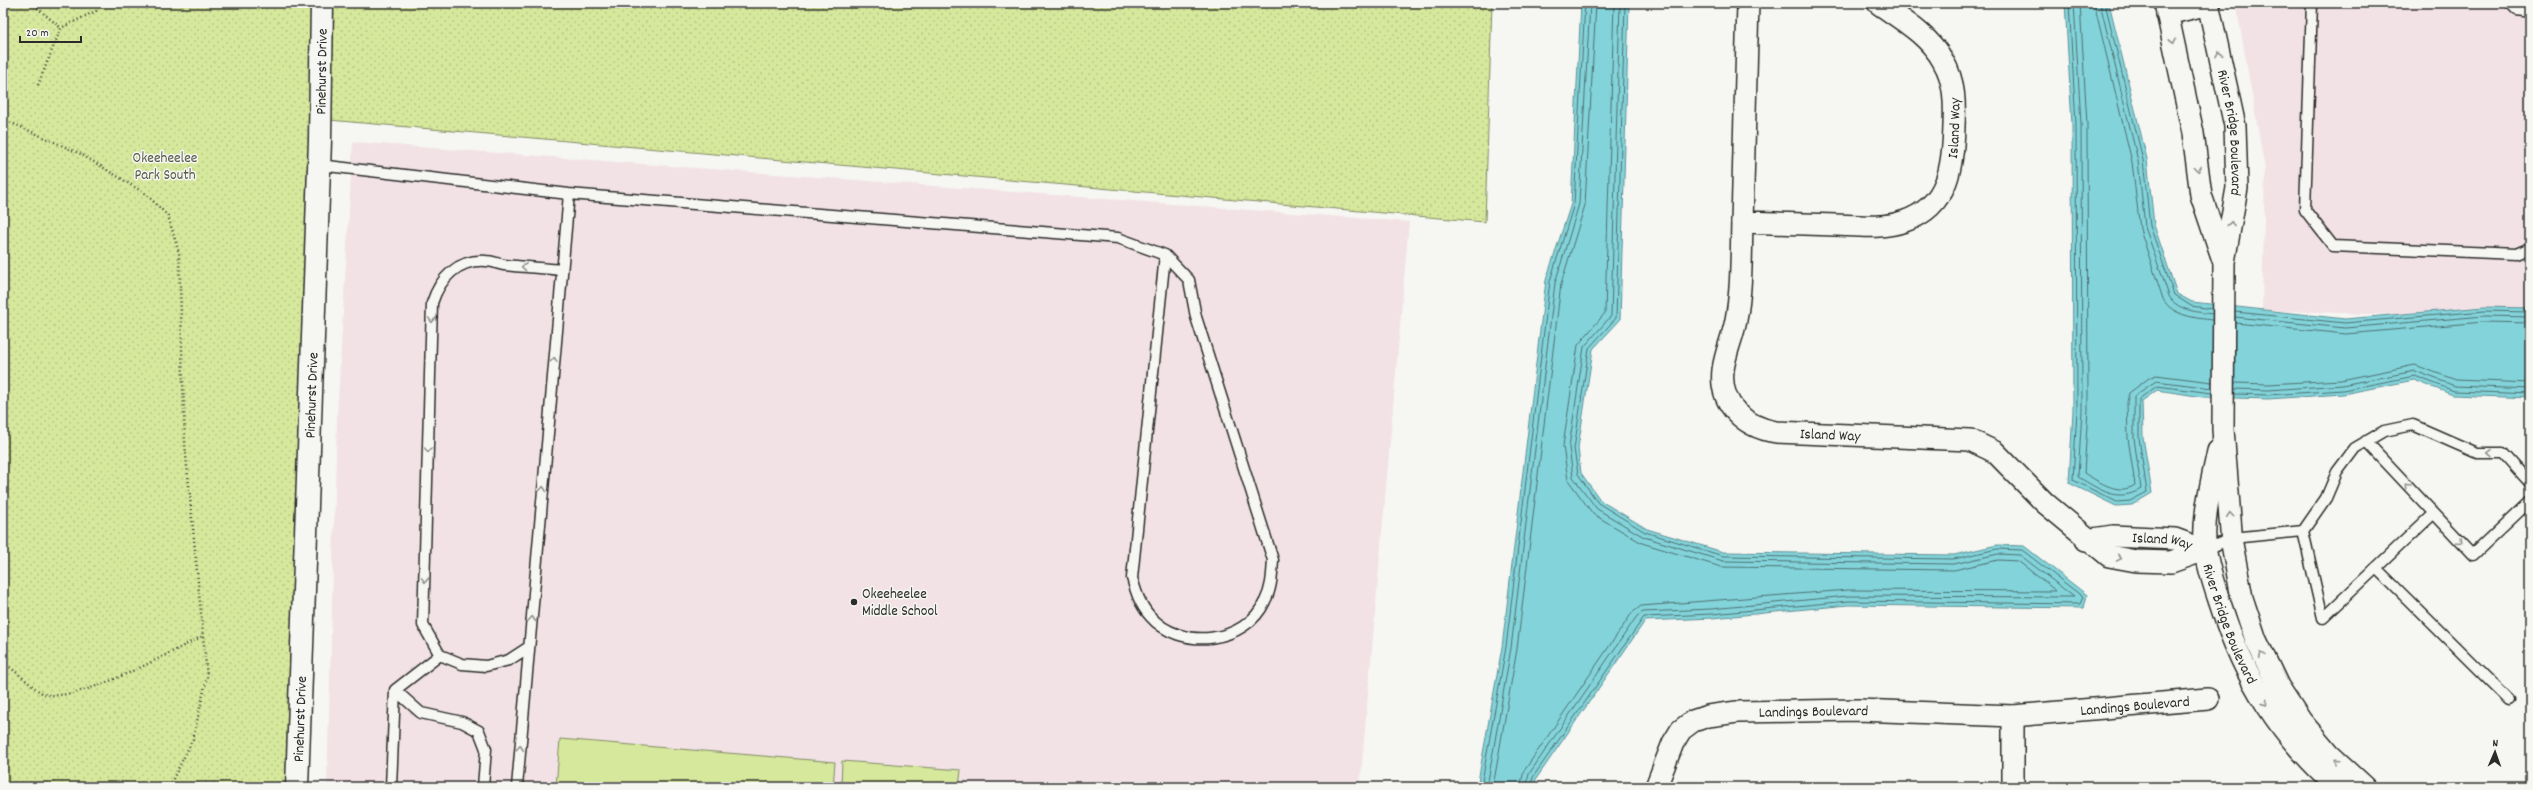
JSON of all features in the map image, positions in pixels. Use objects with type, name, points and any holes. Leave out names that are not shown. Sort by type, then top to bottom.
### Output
[{"type":"street","name":"Pinehurst Drive","points":[[297,787],[319,165],[322,3]]},
{"type":"street","name":"Island Way","points":[[1748,3],[1739,294],[1736,321],[1723,370],[1723,384],[1733,410],[1748,423],[1761,430],[1776,432],[1970,440],[1995,452],[2045,503],[2086,540],[2113,536],[2175,539],[2205,550]]},
{"type":"street","name":"Island Way","points":[[1742,222],[1894,225],[1919,214],[1939,195],[1951,169],[1953,154],[1954,107],[1950,76],[1944,62],[1928,41],[1878,3]]},
{"type":"street","name":"River Bridge Boulevard","points":[[2224,262],[2201,195],[2193,133],[2166,9],[2209,4],[2235,126],[2237,188],[2224,262],[2223,429],[2232,538],[2242,598],[2256,640],[2278,686],[2301,721],[2330,755],[2365,787]]},
{"type":"street","name":"River Bridge Boulevard","points":[[2223,429],[2208,502],[2205,550],[2230,636],[2259,694],[2309,761],[2338,787]]},
{"type":"street","name":"Landings Boulevard","points":[[1656,787],[1673,743],[1681,730],[1693,721],[1708,716],[1737,712],[1858,710],[2013,716],[2208,699]]},
{"type":"street","points":[[2013,716],[2013,787]]},
{"type":"lane","points":[[2312,3],[2305,210],[2333,246],[2516,254],[2530,248]]},
{"type":"lane","points":[[2510,3],[2517,10],[2530,12]]},
{"type":"lane","points":[[319,165],[569,194],[1118,238],[1164,255],[1189,280],[1196,317],[1273,560],[1272,582],[1265,603],[1251,620],[1233,632],[1212,639],[1189,638],[1168,631],[1151,617],[1142,605],[1132,578],[1164,255]]},
{"type":"lane","points":[[517,787],[569,194]]},
{"type":"lane","points":[[529,647],[510,660],[486,666],[462,664],[440,655],[423,625],[432,303],[437,288],[446,276],[457,267],[471,262],[486,261],[501,265],[562,270]]},
{"type":"lane","points":[[2433,514],[2323,618],[2303,531],[2326,498],[2337,472],[2355,448],[2384,431],[2413,425],[2477,452],[2504,454],[2530,483]]},
{"type":"lane","points":[[2366,441],[2473,555],[2530,501]]},
{"type":"lane","points":[[2205,550],[2232,538],[2303,531]]},
{"type":"lane","points":[[2376,568],[2509,700]]},
{"type":"lane","points":[[391,787],[395,690],[440,655]]},
{"type":"lane","points":[[395,690],[421,713],[462,722],[479,731],[486,749],[483,787]]},
{"type":"path","points":[[31,3],[61,28]]},
{"type":"path","points":[[38,85],[61,28],[96,11],[97,3]]},
{"type":"path","points":[[3,119],[81,154],[146,194],[168,216],[179,253],[185,444],[207,677],[195,731],[169,787]]},
{"type":"path","points":[[3,663],[14,669],[44,694],[68,695],[110,680],[203,636]]},
{"type":"shaded area","points":[[2236,3],[2530,3],[2530,320],[2262,310],[2265,170]]},
{"type":"shaded area","name":"Okeeheelee Middle School","points":[[353,142],[1409,222],[1360,787],[327,787],[337,417]]},
{"type":"green space","name":"Okeeheelee Park South","points":[[3,3],[1492,3],[1485,222],[329,120],[304,787],[3,787]]},
{"type":"green space","points":[[560,739],[835,762],[833,787],[556,787]]},
{"type":"green space","points":[[842,761],[961,770],[959,787],[841,787]]},
{"type":"water","points":[[1581,3],[1629,3],[1620,320],[1593,349],[1578,448],[1581,473],[1601,501],[1647,529],[1723,552],[1954,555],[1997,545],[2024,546],[2087,595],[2084,608],[1849,605],[1712,618],[1645,621],[1536,779],[1535,787],[1477,787],[1502,647],[1546,280],[1571,204]]},
{"type":"water","points":[[2065,3],[2109,3],[2147,159],[2154,225],[2177,294],[2192,302],[2345,319],[2484,307],[2530,308],[2530,398],[2453,395],[2414,380],[2343,394],[2268,399],[2203,397],[2157,390],[2142,401],[2143,437],[2152,493],[2132,505],[2116,506],[2069,483],[2073,410],[2072,124]]},
{"type":"place","name":"Okeeheelee Middle School","points":[[854,602]]}]
